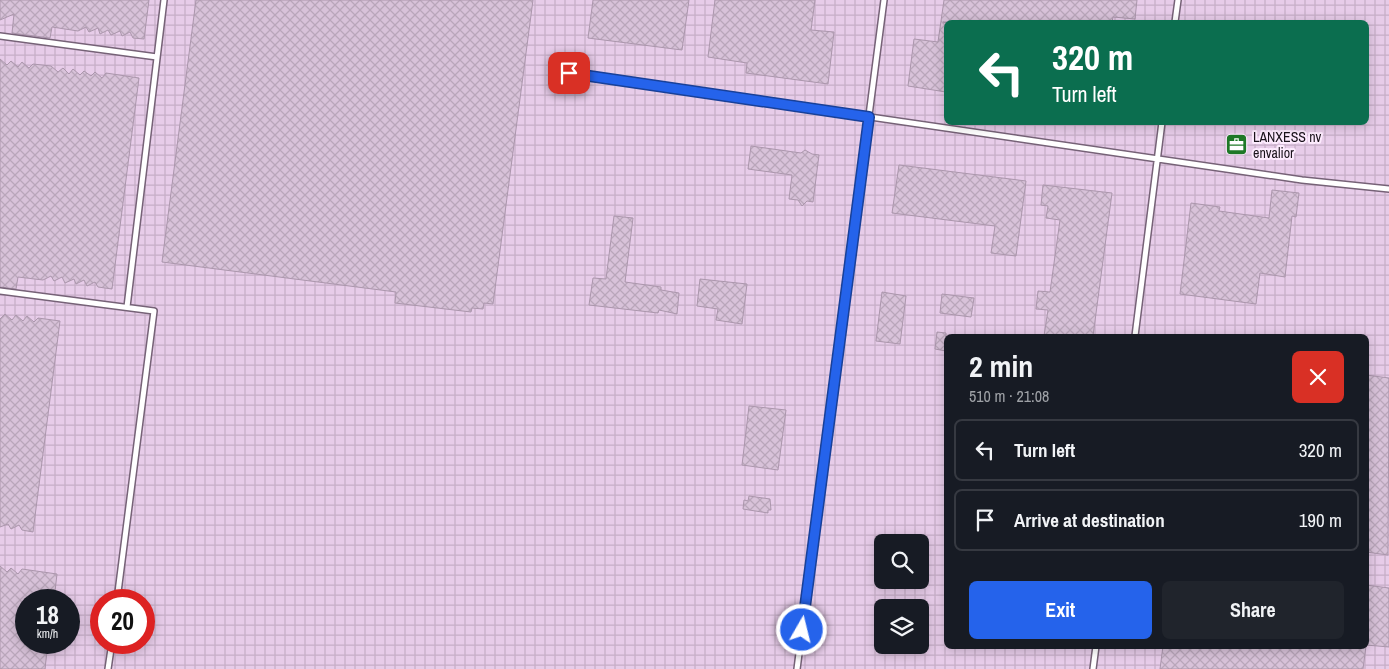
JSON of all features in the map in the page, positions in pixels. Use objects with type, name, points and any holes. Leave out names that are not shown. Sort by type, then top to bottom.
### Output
[{"type":"lane","points":[[127,307],[164,0]]},
{"type":"lane","points":[[797,669],[884,0]]},
{"type":"lane","points":[[1175,20],[1178,0]]},
{"type":"lane","points":[[0,36],[157,57]]},
{"type":"lane","points":[[569,73],[1302,180],[1389,189]]},
{"type":"lane","points":[[1135,334],[1162,125]]},
{"type":"lane","points":[[0,291],[154,311],[118,589]]},
{"type":"lane","points":[[1093,669],[1096,649]]},
{"type":"lane","points":[[108,669],[110,654]]},
{"type":"shaded area","points":[[0,0],[1389,0],[1389,669],[0,669]]},
{"type":"building","points":[[0,0],[149,0],[144,39],[133,38],[130,32],[122,36],[120,31],[111,35],[108,30],[100,34],[98,28],[89,32],[86,27],[78,31],[52,27],[50,38],[12,33],[14,14],[0,20]]},
{"type":"building","points":[[196,0],[533,0],[493,304],[484,303],[483,309],[472,308],[471,312],[395,303],[396,292],[162,262]]},
{"type":"building","points":[[593,0],[689,0],[682,50],[588,38]]},
{"type":"building","points":[[715,0],[815,0],[811,30],[834,32],[828,84],[746,73],[747,63],[708,57]]},
{"type":"building","points":[[944,0],[1137,0],[1135,19],[1113,17],[1112,20],[944,20],[944,92],[908,86],[914,39],[938,42]]},
{"type":"building","points":[[0,59],[7,65],[11,61],[18,67],[22,62],[29,68],[33,64],[51,66],[58,72],[63,68],[69,74],[73,69],[80,75],[84,71],[91,76],[95,72],[102,78],[106,73],[139,78],[112,289],[98,287],[95,282],[87,286],[84,280],[76,284],[74,279],[65,283],[62,277],[54,281],[51,276],[43,280],[18,277],[16,289],[0,287]]},
{"type":"building","points":[[751,146],[801,153],[805,150],[819,155],[813,202],[807,201],[802,206],[798,200],[789,199],[792,175],[748,169]]},
{"type":"building","points":[[899,165],[1026,181],[1016,256],[991,253],[995,226],[892,213]]},
{"type":"building","points":[[1043,185],[1112,193],[1093,334],[1044,334],[1048,310],[1036,309],[1038,291],[1050,292],[1060,220],[1046,218],[1048,206],[1041,205]]},
{"type":"building","points":[[1272,190],[1299,193],[1296,217],[1292,216],[1285,277],[1260,273],[1256,304],[1180,294],[1191,203],[1220,207],[1219,211],[1269,218]]},
{"type":"building","points":[[614,216],[633,218],[625,282],[661,287],[661,290],[679,293],[677,314],[659,310],[658,313],[589,305],[593,278],[606,279]]},
{"type":"building","points":[[700,279],[747,284],[742,324],[716,320],[718,309],[697,306]]},
{"type":"building","points":[[882,292],[906,296],[900,344],[876,341]]},
{"type":"building","points":[[942,294],[974,298],[971,317],[940,313]]},
{"type":"building","points":[[5,314],[12,320],[16,315],[23,321],[27,316],[34,322],[38,318],[60,321],[33,532],[22,530],[19,525],[11,529],[8,524],[0,527],[0,319]]},
{"type":"building","points":[[937,332],[946,333],[944,334],[944,351],[935,349]]},
{"type":"building","points":[[1369,375],[1389,378],[1388,555],[1369,552]]},
{"type":"building","points":[[749,406],[786,410],[778,470],[742,465]]},
{"type":"building","points":[[749,496],[770,499],[771,510],[768,510],[768,513],[743,509],[744,500],[748,501]]},
{"type":"building","points":[[0,566],[7,572],[11,568],[18,574],[22,569],[57,574],[55,589],[15,589],[15,654],[47,654],[45,669],[0,669]]},
{"type":"building","points":[[1369,585],[1389,588],[1389,647],[1369,645]]},
{"type":"building","points":[[1163,649],[1366,649],[1363,669],[1160,669]]},
{"type":"place","name":"LANXESS nv envalior","points":[[1237,145]]},
{"type":"route","points":[[569,73],[869,117],[802,630]]}]
